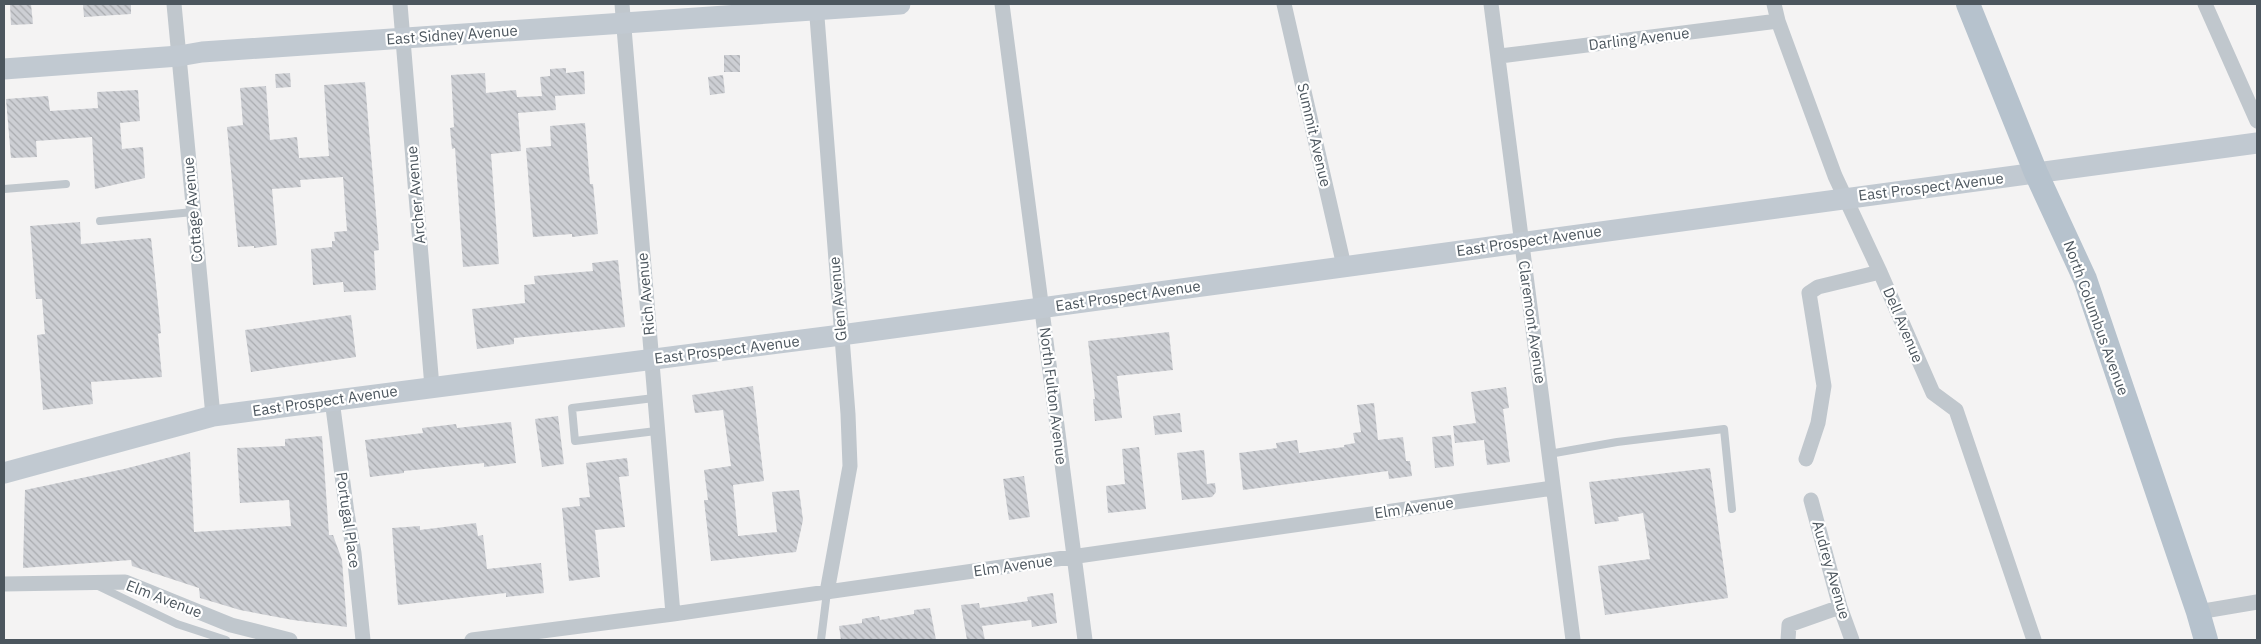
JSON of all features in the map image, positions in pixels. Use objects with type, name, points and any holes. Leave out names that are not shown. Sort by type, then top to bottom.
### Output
[{"type":"main road","name":"North Columbus Avenue","points":[[1968,4],[2036,173],[2085,279],[2198,612],[2200,639]]},
{"type":"street","name":"Cottage Avenue","points":[[174,4],[213,416]]},
{"type":"street","name":"Archer Avenue","points":[[400,4],[432,387]]},
{"type":"street","name":"East Sidney Avenue","points":[[4,70],[179,56],[202,52],[403,38],[622,14],[900,4]]},
{"type":"street","name":"North Fulton Avenue","points":[[1002,4],[1084,640]]},
{"type":"street","name":"Summit Avenue","points":[[1284,4],[1344,266]]},
{"type":"street","name":"Claremont Avenue","points":[[1492,4],[1573,640]]},
{"type":"street","name":"Dell Avenue","points":[[1774,4],[1778,21],[1845,198],[1880,272],[1932,393],[1956,410],[2034,640]]},
{"type":"street","points":[[2205,4],[2257,122]]},
{"type":"street","name":"Glen Avenue","points":[[816,7],[848,414],[850,466],[827,592]]},
{"type":"street","name":"Rich Avenue","points":[[622,14],[673,614]]},
{"type":"street","name":"Darling Avenue","points":[[1500,56],[1778,21]]},
{"type":"street","name":"East Prospect Avenue","points":[[4,473],[213,416],[841,335],[2257,143]]},
{"type":"street","points":[[1806,459],[1818,423],[1824,386],[1809,293],[1818,287],[1880,272]]},
{"type":"street","name":"Portugal Place","points":[[332,400],[354,553],[363,640]]},
{"type":"street","name":"Elm Avenue","points":[[472,640],[673,614],[1553,488]]},
{"type":"street","name":"Audrey Avenue","points":[[1811,500],[1840,606],[1852,640]]},
{"type":"street","name":"Elm Avenue","points":[[4,584],[87,581],[125,582],[231,625],[290,640]]},
{"type":"street","points":[[2198,612],[2257,602]]},
{"type":"street","points":[[1788,640],[1789,625],[1840,606]]},
{"type":"lane","points":[[4,189],[66,184]]},
{"type":"lane","points":[[100,221],[193,212]]},
{"type":"lane","points":[[654,398],[572,408],[575,441],[656,430]]},
{"type":"lane","points":[[1549,454],[1617,442],[1724,429],[1732,509]]},
{"type":"lane","points":[[87,581],[177,624],[226,640]]},
{"type":"lane","points":[[821,640],[827,592]]},
{"type":"building","points":[[10,4],[31,4],[33,24],[11,25]]},
{"type":"building","points":[[83,4],[131,4],[131,14],[84,17]]},
{"type":"building","points":[[724,55],[740,55],[740,72],[724,72]]},
{"type":"building","points":[[566,68],[566,73],[584,71],[585,94],[555,96],[556,110],[518,113],[521,151],[491,154],[499,264],[463,267],[455,148],[452,149],[450,128],[454,127],[451,75],[485,73],[486,93],[516,90],[517,97],[542,96],[540,77],[550,76],[550,69]]},
{"type":"building","points":[[290,73],[291,87],[276,88],[275,74]]},
{"type":"building","points":[[723,75],[725,93],[710,95],[708,77]]},
{"type":"building","points":[[365,82],[379,250],[374,251],[376,290],[344,292],[343,282],[313,285],[311,249],[332,247],[332,241],[335,241],[334,232],[347,231],[343,177],[300,180],[301,187],[272,189],[277,245],[254,248],[254,246],[238,247],[227,127],[243,125],[240,88],[266,86],[270,140],[297,137],[299,158],[329,156],[324,85]]},
{"type":"building","points":[[138,90],[140,121],[120,123],[122,149],[143,147],[145,178],[95,189],[92,137],[36,141],[37,157],[11,158],[6,99],[48,96],[50,111],[98,108],[97,92]]},
{"type":"building","points":[[585,123],[590,184],[593,184],[598,234],[572,237],[572,234],[533,237],[526,148],[551,146],[550,126]]},
{"type":"building","points":[[80,222],[81,244],[151,238],[161,333],[158,334],[162,377],[91,382],[93,404],[43,410],[37,335],[45,334],[42,299],[36,299],[30,226]]},
{"type":"building","points":[[618,260],[625,327],[514,338],[514,344],[477,349],[472,309],[525,303],[524,285],[535,284],[534,276],[593,271],[592,263]]},
{"type":"building","points":[[351,315],[356,357],[251,372],[245,330]]},
{"type":"building","points":[[1169,332],[1173,370],[1117,376],[1122,418],[1095,421],[1093,399],[1095,399],[1088,341]]},
{"type":"building","points":[[753,386],[764,481],[733,485],[738,536],[777,532],[772,492],[799,490],[803,520],[796,552],[711,561],[704,500],[708,500],[704,470],[731,466],[723,410],[695,413],[692,395]]},
{"type":"building","points":[[1506,387],[1509,408],[1503,409],[1510,462],[1487,465],[1484,440],[1455,443],[1453,426],[1476,423],[1471,392]]},
{"type":"building","points":[[1374,403],[1378,440],[1403,437],[1406,461],[1410,461],[1412,476],[1389,479],[1388,471],[1243,490],[1239,453],[1277,448],[1276,443],[1297,440],[1299,453],[1344,447],[1344,445],[1355,443],[1353,433],[1361,432],[1357,405]]},
{"type":"building","points":[[1180,413],[1182,432],[1155,435],[1153,416]]},
{"type":"building","points":[[558,416],[564,464],[542,467],[535,419]]},
{"type":"building","points":[[511,422],[516,463],[484,467],[484,463],[404,471],[404,473],[370,477],[365,440],[423,433],[422,428],[456,424],[457,428]]},
{"type":"building","points":[[1451,435],[1454,466],[1435,468],[1432,437]]},
{"type":"building","points":[[322,436],[329,535],[333,535],[342,560],[347,627],[293,620],[240,610],[200,598],[199,588],[132,566],[131,560],[23,568],[25,490],[124,469],[190,452],[194,532],[291,526],[289,500],[240,503],[237,448],[285,446],[285,439]]},
{"type":"building","points":[[1139,447],[1146,509],[1108,513],[1106,486],[1125,484],[1122,449]]},
{"type":"building","points":[[1204,450],[1207,484],[1215,483],[1216,492],[1212,497],[1182,500],[1177,453]]},
{"type":"building","points":[[627,458],[629,476],[619,477],[625,527],[595,530],[600,577],[569,581],[562,508],[580,506],[579,498],[590,497],[586,463]]},
{"type":"building","points":[[1710,468],[1728,598],[1605,615],[1598,566],[1650,559],[1643,513],[1618,517],[1619,521],[1595,524],[1589,482]]},
{"type":"building","points":[[1024,476],[1030,517],[1009,520],[1003,479]]},
{"type":"building","points":[[476,523],[478,536],[483,535],[487,569],[541,563],[544,593],[506,597],[506,593],[398,605],[392,528],[420,526],[420,530]]},
{"type":"building","points":[[1053,593],[1057,623],[1032,627],[1031,620],[982,626],[985,640],[967,640],[961,605],[979,603],[980,608],[1028,601],[1027,597]]},
{"type":"building","points":[[930,608],[936,640],[841,640],[839,626],[862,623],[862,619],[879,616],[880,620],[914,614],[914,610]]}]
